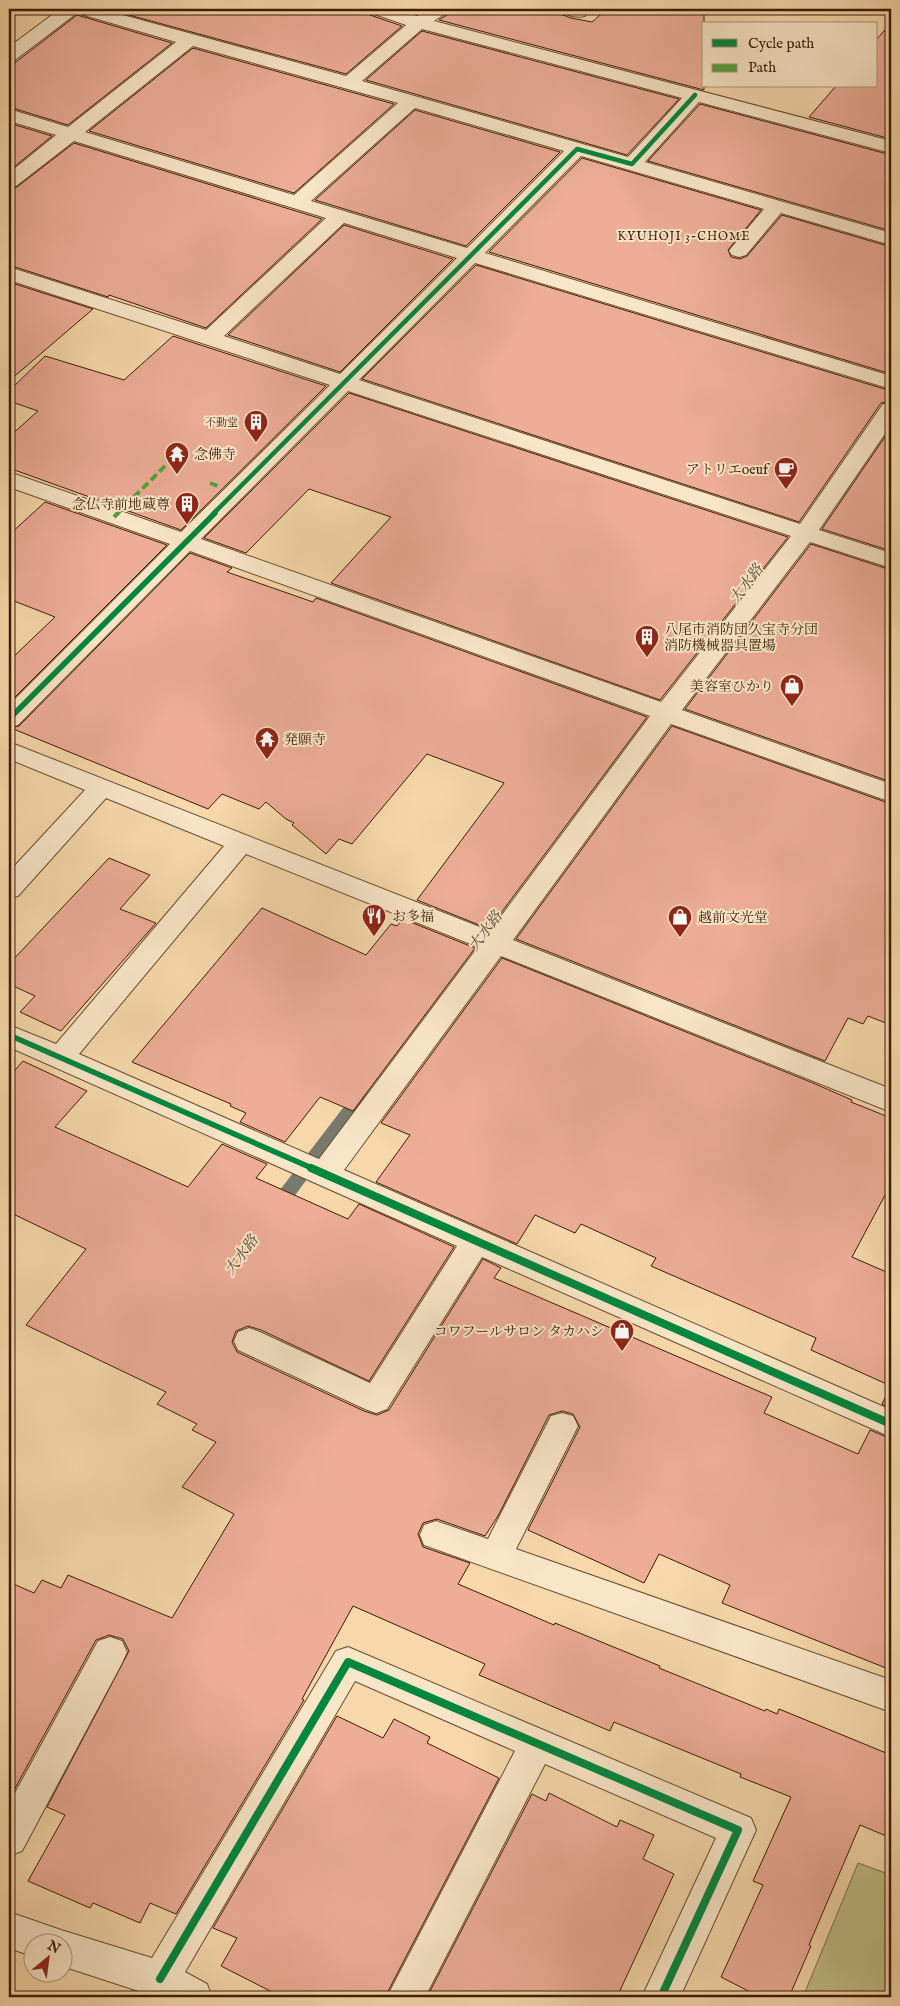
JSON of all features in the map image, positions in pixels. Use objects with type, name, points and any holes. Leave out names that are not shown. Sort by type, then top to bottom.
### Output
[{"type":"street","points":[[9,56],[71,9]]},
{"type":"street","points":[[82,9],[349,83],[891,239]]},
{"type":"street","points":[[377,9],[419,23],[891,147]]},
{"type":"street","points":[[349,83],[419,23],[440,9]]},
{"type":"street","points":[[9,182],[190,40]]},
{"type":"street","points":[[632,164],[695,96]]},
{"type":"street","points":[[298,202],[412,101]]},
{"type":"street","points":[[9,115],[472,254],[891,384]]},
{"type":"street","points":[[9,719],[577,149]]},
{"type":"street","points":[[739,251],[777,206]]},
{"type":"street","points":[[210,338],[341,215]]},
{"type":"street","points":[[9,273],[891,561]]},
{"type":"street","points":[[324,1175],[666,713],[805,534],[891,409]]},
{"type":"street","points":[[9,479],[891,793]]},
{"type":"street","points":[[9,750],[891,1101]]},
{"type":"street","points":[[9,889],[102,787]]},
{"type":"street","points":[[60,1058],[241,843]]},
{"type":"street","points":[[9,1035],[891,1424]]},
{"type":"street","points":[[249,1341],[376,1400],[475,1242]]},
{"type":"street","points":[[496,1556],[562,1426]]},
{"type":"street","points":[[436,1534],[891,1696]]},
{"type":"street","points":[[9,1839],[110,1652]]},
{"type":"street","points":[[160,1979],[348,1662],[738,1830],[661,1997]]},
{"type":"street","points":[[405,1997],[537,1744]]},
{"type":"street","points":[[9,1930],[22,1934]]},
{"type":"street","points":[[72,1951],[160,1979],[194,1997]]},
{"type":"shaded area","points":[[858,1863],[891,1875],[891,1997],[803,1997]]},
{"type":"building","points":[[107,9],[366,9],[370,15],[402,26],[346,74]]},
{"type":"building","points":[[451,9],[547,9],[571,18],[592,22],[607,9],[704,9],[704,22],[702,22],[702,88],[704,90],[439,20],[447,15]]},
{"type":"building","points":[[77,15],[172,43],[68,125],[9,107],[9,64],[16,62]]},
{"type":"building","points":[[891,23],[891,139],[809,117],[834,88],[878,88],[878,38]]},
{"type":"building","points":[[422,31],[679,99],[627,155],[366,80]]},
{"type":"building","points":[[193,48],[394,104],[294,193],[89,131]]},
{"type":"building","points":[[700,104],[891,155],[891,231],[648,161]]},
{"type":"building","points":[[415,110],[560,152],[466,246],[315,200]]},
{"type":"building","points":[[9,123],[52,136],[9,171]]},
{"type":"building","points":[[74,143],[322,219],[206,328],[109,295],[108,297],[9,265],[9,190],[17,187]]},
{"type":"building","points":[[582,158],[761,210],[728,250],[731,257],[740,259],[747,256],[782,215],[891,247],[891,374],[489,252]]},
{"type":"building","points":[[344,225],[453,259],[340,372],[228,335]]},
{"type":"building","points":[[476,265],[891,391],[891,401],[881,403],[799,522],[362,379]]},
{"type":"building","points":[[9,282],[93,309],[9,381]]},
{"type":"building","points":[[173,336],[326,386],[181,530],[9,468],[9,437],[38,411],[9,401],[9,391],[45,356],[124,380]]},
{"type":"building","points":[[349,393],[788,537],[660,700],[331,583],[391,517],[309,489],[246,553],[204,538]]},
{"type":"building","points":[[891,428],[891,551],[822,529]]},
{"type":"building","points":[[45,502],[167,545],[9,703],[9,661],[55,617],[9,599],[9,535]]},
{"type":"building","points":[[811,544],[891,570],[891,782],[685,709]]},
{"type":"building","points":[[190,553],[232,568],[227,572],[313,602],[316,598],[647,717],[489,929],[417,900],[504,783],[427,754],[352,844],[339,839],[326,854],[292,825],[294,823],[286,819],[266,802],[259,809],[222,794],[208,809],[11,728],[19,726]]},
{"type":"building","points":[[672,726],[891,804],[891,1025],[868,1016],[863,1024],[848,1018],[825,1061],[516,939]]},
{"type":"building","points":[[109,858],[150,875],[120,909],[156,923],[61,1031],[20,1012],[35,996],[9,984],[9,964]]},
{"type":"building","points":[[262,908],[366,955],[391,924],[397,926],[403,919],[475,948],[353,1111],[320,1097],[285,1142],[240,1122],[246,1113],[230,1106],[231,1104],[132,1062]]},
{"type":"building","points":[[502,958],[813,1083],[852,1100],[851,1102],[891,1118],[891,1184],[852,1257],[891,1274],[891,1386],[811,1350],[816,1338],[651,1266],[656,1258],[581,1224],[575,1233],[535,1215],[517,1244],[376,1182],[410,1135],[381,1123]]},
{"type":"building","points":[[23,1061],[87,1091],[55,1127],[188,1187],[222,1144],[267,1164],[256,1178],[348,1219],[359,1204],[454,1247],[369,1381],[261,1330],[248,1326],[236,1331],[232,1342],[237,1352],[364,1411],[377,1415],[389,1410],[483,1259],[501,1268],[494,1278],[772,1397],[764,1413],[858,1454],[870,1430],[891,1439],[891,1670],[722,1603],[730,1585],[659,1554],[644,1583],[528,1530],[580,1427],[573,1414],[562,1411],[549,1415],[498,1516],[485,1536],[437,1519],[423,1523],[418,1534],[423,1547],[470,1563],[458,1584],[765,1711],[766,1709],[777,1714],[779,1709],[891,1755],[891,1838],[860,1825],[789,1997],[760,1997],[721,1977],[763,1885],[753,1881],[791,1797],[740,1777],[741,1774],[614,1722],[610,1731],[479,1675],[485,1664],[353,1606],[302,1699],[304,1700],[176,1914],[150,1903],[140,1923],[93,1903],[90,1908],[28,1881],[65,1815],[47,1807],[129,1651],[123,1639],[109,1635],[96,1640],[13,1792],[9,1790],[9,1582],[34,1593],[42,1580],[61,1588],[68,1575],[172,1618],[234,1514],[182,1487],[216,1442],[192,1430],[197,1424],[157,1404],[166,1392],[26,1325],[86,1249],[9,1212],[9,1077]]},
{"type":"building","points":[[891,1386],[891,1408],[882,1404]]},
{"type":"building","points":[[337,1716],[383,1738],[394,1719],[430,1737],[427,1743],[499,1778],[385,1997],[282,1997],[221,1966],[237,1938],[213,1928]]},
{"type":"building","points":[[549,1793],[617,1827],[620,1820],[654,1835],[643,1859],[674,1874],[617,1997],[427,1997],[532,1794],[546,1801]]},
{"type":"waterway","name":"大水路","points":[[276,1208],[361,1095]]},
{"type":"marked path","points":[[114,517],[172,459]]},
{"type":"marked path","points":[[210,483],[220,487]]},
{"type":"cycle path","points":[[9,719],[577,149],[632,164],[695,95]]},
{"type":"cycle path","points":[[9,1035],[891,1424]]},
{"type":"cycle path","points":[[160,1979],[348,1662],[738,1830],[661,1997]]},
{"type":"place","name":"不動堂","points":[[256,443]]},
{"type":"place","name":"念佛寺","points":[[177,475]]},
{"type":"place","name":"アトリエoeuf","points":[[786,490]]},
{"type":"place","name":"念仏寺前地蔵尊","points":[[187,525]]},
{"type":"place","name":"八尾市消防団久宝寺分団 消防機械器具置場","points":[[647,658]]},
{"type":"place","name":"美容室ひかり","points":[[792,707]]},
{"type":"place","name":"発願寺","points":[[267,760]]},
{"type":"place","name":"お多福","points":[[374,937]]},
{"type":"place","name":"越前文光堂","points":[[680,938]]},
{"type":"place","name":"コワフールサロン タカハシ","points":[[622,1352]]},
{"type":"district","name":"KYUHOJI 3-CHOME","points":[[684,236]]}]
